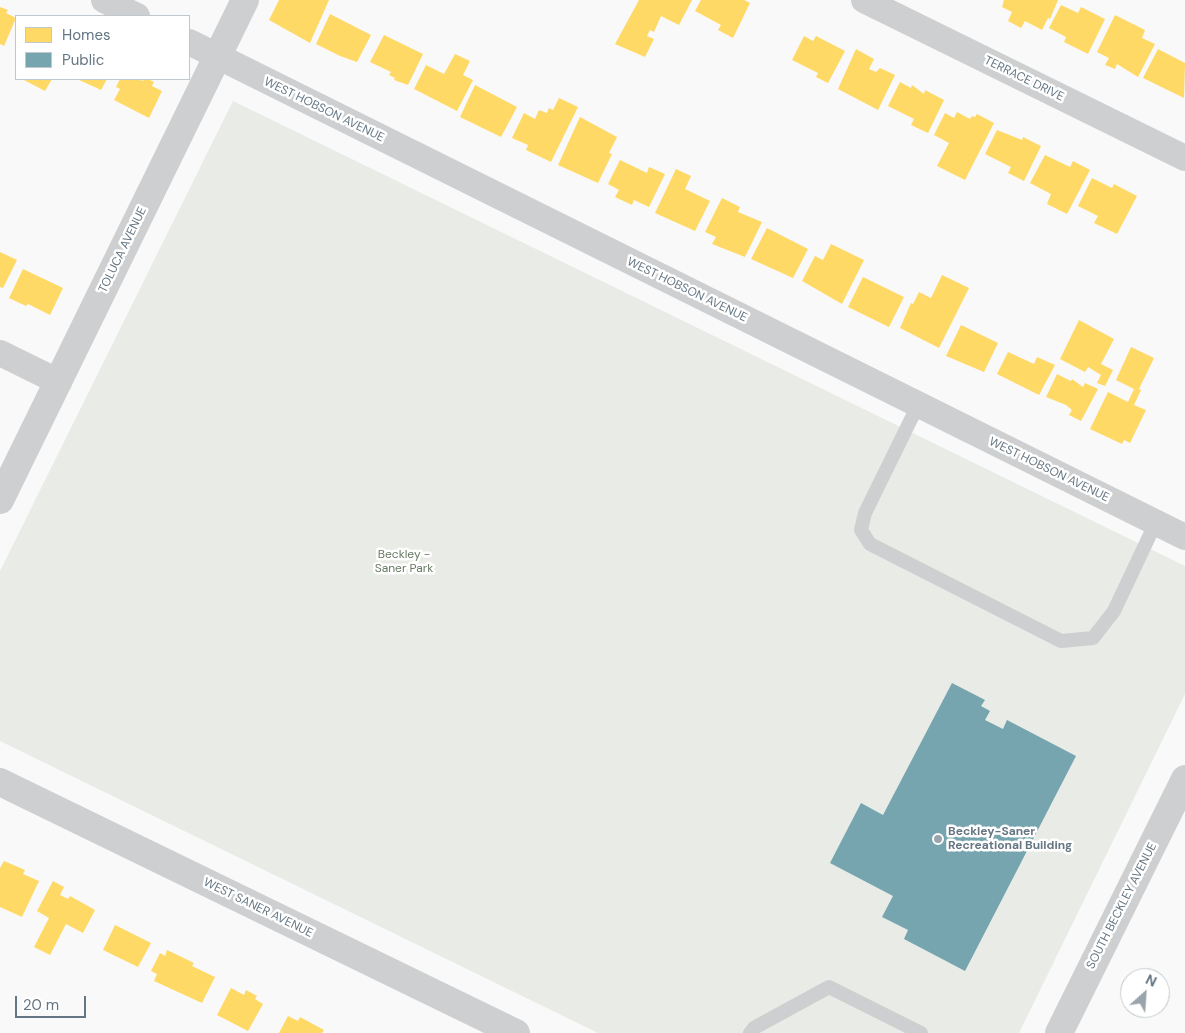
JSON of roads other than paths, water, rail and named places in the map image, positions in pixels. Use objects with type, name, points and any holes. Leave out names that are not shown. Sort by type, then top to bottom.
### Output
[{"type":"street","points":[[104,0],[135,15]]},
{"type":"street","name":"TOLUCA AVENUE","points":[[0,500],[245,0]]},
{"type":"street","name":"TERRACE DRIVE","points":[[864,0],[1185,158]]},
{"type":"street","name":"WEST HOBSON AVENUE","points":[[190,42],[1185,537]]},
{"type":"street","points":[[0,353],[59,382]]},
{"type":"street","name":"SOUTH BECKLEY AVENUE","points":[[1058,1033],[1185,779]]},
{"type":"street","name":"WEST SANER AVENUE","points":[[0,782],[516,1033]]},
{"type":"lane","points":[[918,405],[865,513],[861,530],[870,544],[1061,641],[1093,638],[1114,611],[1156,522]]},
{"type":"lane","points":[[750,1033],[754,1028],[829,987],[921,1033]]},
{"type":"place","name":"Beckley-Saner Recreational Building","points":[[938,839]]},
{"type":"park label","name":"Beckley - Saner Park","points":[[404,562]]}]
